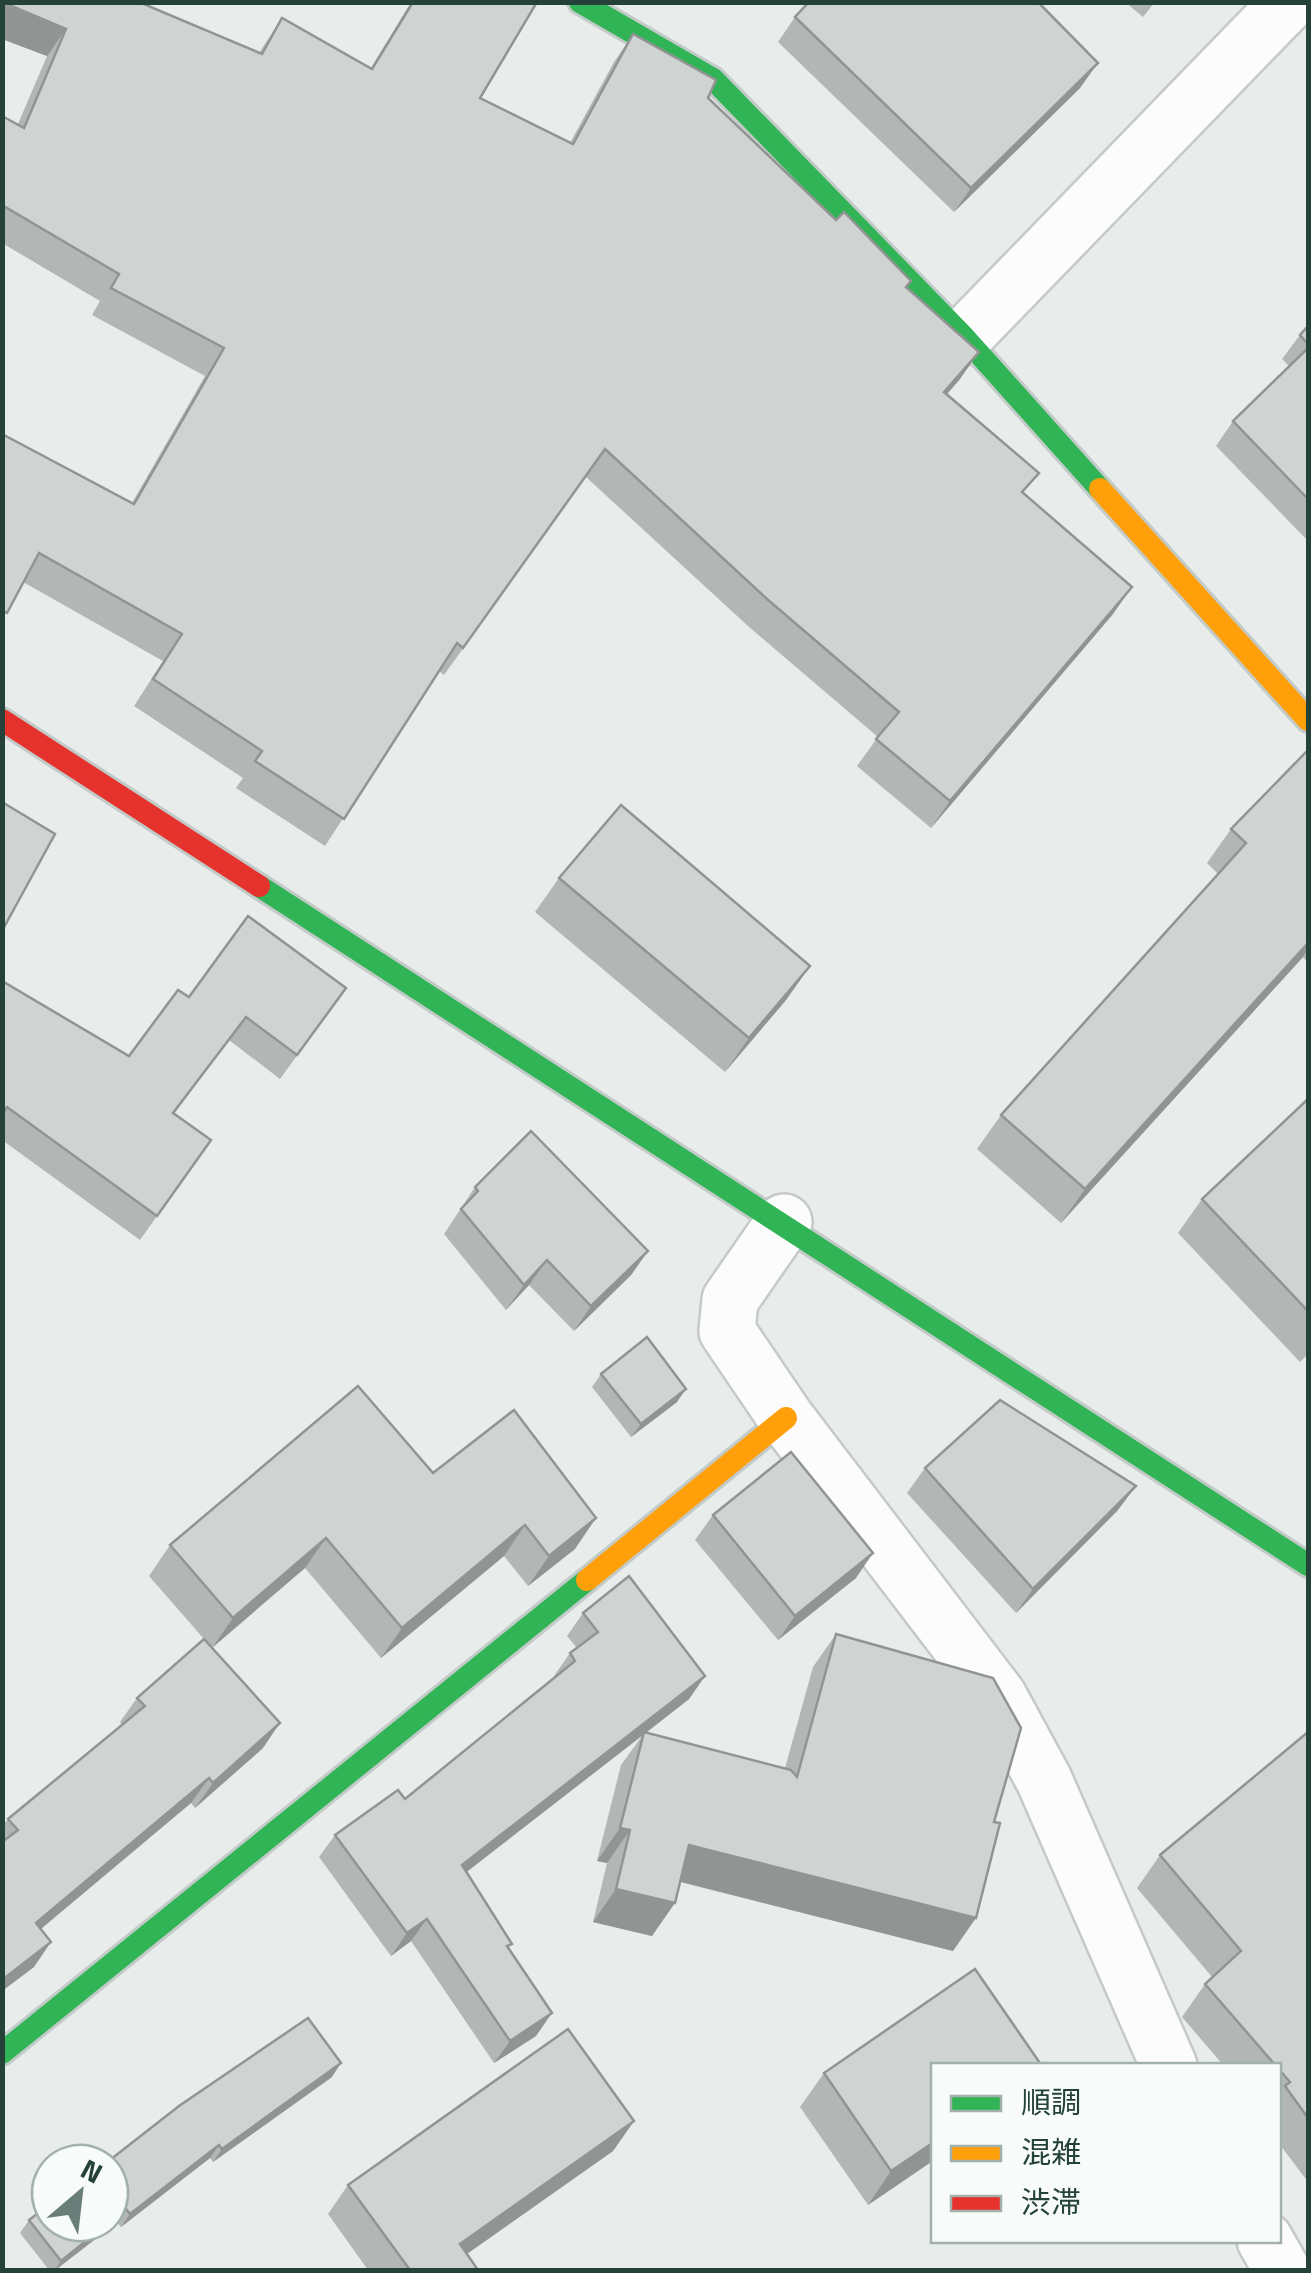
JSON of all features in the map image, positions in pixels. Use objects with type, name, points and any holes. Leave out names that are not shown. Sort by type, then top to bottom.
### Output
[{"type":"street","points":[[580,2],[713,79],[964,337],[1308,720]]},
{"type":"street","points":[[964,337],[1289,2]]},
{"type":"street","points":[[2,720],[784,1222],[1308,1565]]},
{"type":"street","points":[[784,1222],[730,1300],[727,1332],[786,1418],[998,1697],[1044,1780],[1168,2063]]},
{"type":"street","points":[[2,2053],[786,1418]]},
{"type":"street","points":[[1267,2243],[1282,2270]]},
{"type":"building","points":[[2,2],[139,2],[262,54],[282,18],[372,69],[413,2],[537,2],[480,98],[573,144],[633,34],[716,80],[708,98],[836,220],[844,212],[911,281],[906,287],[979,352],[944,392],[1039,473],[1022,492],[1132,587],[950,801],[876,739],[899,712],[767,599],[605,449],[463,648],[457,643],[344,819],[255,761],[262,751],[153,679],[182,634],[39,553],[7,613],[2,611],[2,434],[134,504],[224,348],[111,288],[119,274],[2,205],[2,116],[24,128],[66,29]]},
{"type":"building","points":[[809,2],[1038,2],[1098,63],[971,188],[795,17]]},
{"type":"building","points":[[1308,326],[1308,344],[1300,335]]},
{"type":"building","points":[[1308,348],[1308,499],[1233,421]]},
{"type":"building","points":[[1308,750],[1308,943],[1085,1189],[1001,1115],[1246,843],[1231,829]]},
{"type":"building","points":[[2,802],[55,834],[2,931]]},
{"type":"building","points":[[621,805],[810,966],[749,1038],[559,878]]},
{"type":"building","points":[[248,916],[346,988],[297,1055],[246,1017],[173,1113],[211,1140],[157,1216],[7,1107],[2,1115],[2,981],[129,1056],[178,990],[189,997]]},
{"type":"building","points":[[1308,1099],[1308,1311],[1202,1199]]},
{"type":"building","points":[[531,1131],[648,1251],[591,1306],[547,1260],[524,1285],[461,1209],[478,1191],[475,1187]]},
{"type":"building","points":[[647,1337],[686,1389],[641,1424],[601,1374]]},
{"type":"building","points":[[358,1386],[433,1473],[514,1410],[596,1518],[549,1556],[525,1525],[402,1628],[326,1538],[233,1618],[170,1545]]},
{"type":"building","points":[[1000,1400],[1136,1486],[1033,1589],[925,1468]]},
{"type":"building","points":[[791,1452],[873,1553],[795,1616],[713,1515]]},
{"type":"building","points":[[629,1576],[705,1676],[462,1865],[512,1944],[507,1946],[552,2013],[510,2041],[427,1919],[407,1933],[335,1835],[398,1790],[405,1799],[575,1661],[570,1653],[598,1632],[583,1613]]},
{"type":"building","points":[[836,1634],[993,1678],[1021,1728],[994,1822],[1000,1823],[976,1918],[689,1845],[675,1903],[616,1889],[630,1830],[620,1828],[644,1732],[791,1770],[797,1777]]},
{"type":"building","points":[[204,1639],[280,1723],[213,1783],[209,1778],[36,1923],[51,1942],[2,1980],[2,1842],[18,1830],[8,1819],[145,1706],[137,1698]]},
{"type":"building","points":[[1308,1732],[1308,2118],[1285,2086],[1290,2082],[1281,2072],[1281,2063],[1273,2063],[1205,1984],[1241,1951],[1160,1855]]},
{"type":"building","points":[[975,1969],[1040,2063],[931,2063],[931,2144],[891,2171],[824,2073]]},
{"type":"building","points":[[308,2018],[341,2063],[222,2149],[219,2145],[130,2214],[130,2144]]},
{"type":"building","points":[[568,2029],[634,2121],[460,2244],[478,2270],[410,2270],[348,2185]]},
{"type":"building","points":[[47,2243],[83,2243],[61,2261]]},
{"type":"traffic: fast","points":[[580,2],[713,79],[964,337],[1100,489]]},
{"type":"traffic: fast","points":[[259,886],[1308,1565]]},
{"type":"traffic: fast","points":[[2,2053],[587,1580]]},
{"type":"traffic: slow","points":[[1100,489],[1308,720]]},
{"type":"traffic: slow","points":[[587,1580],[786,1418]]},
{"type":"traffic: jam","points":[[2,720],[259,886]]}]
